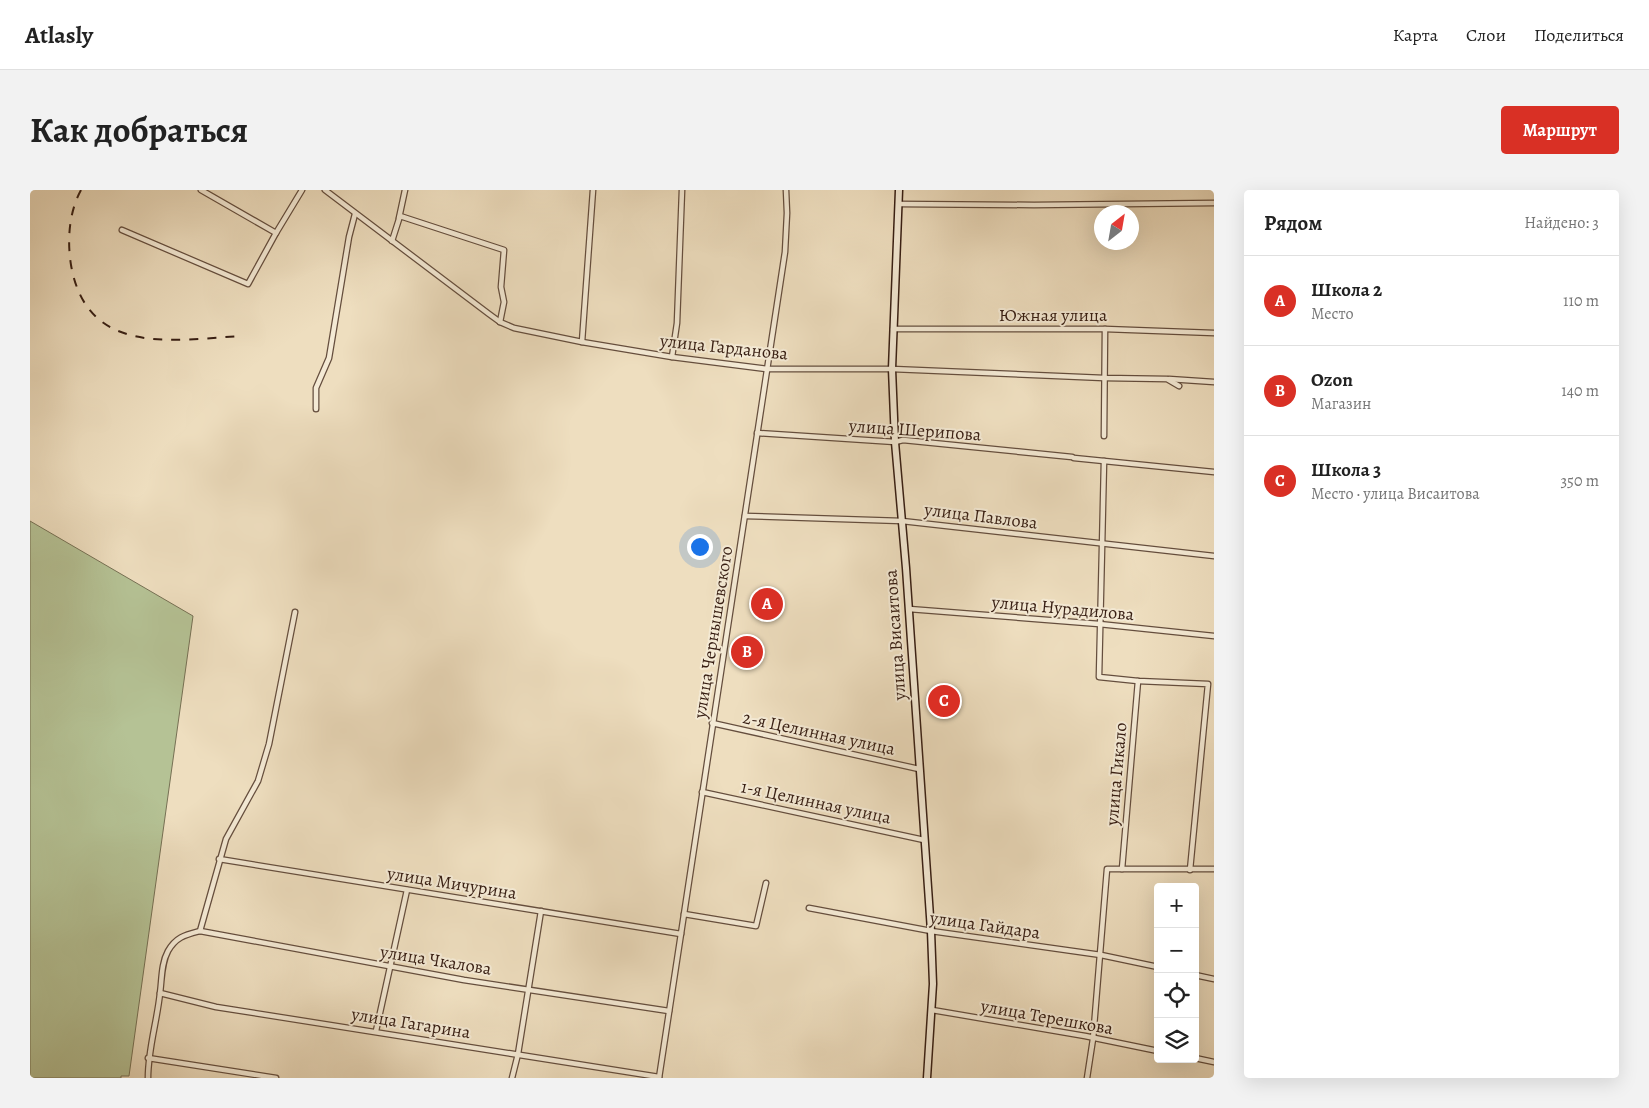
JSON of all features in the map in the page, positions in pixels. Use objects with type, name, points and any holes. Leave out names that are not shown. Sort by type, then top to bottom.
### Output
[{"type":"street","points":[[201,190],[276,233]]},
{"type":"street","points":[[122,230],[248,284],[302,190]]},
{"type":"street","name":"улица Гарданова","points":[[325,190],[500,322],[514,328],[672,357],[766,369],[892,369],[1104,378],[1167,378],[1214,382]]},
{"type":"street","points":[[392,241],[405,190]]},
{"type":"street","points":[[582,342],[593,190]]},
{"type":"street","points":[[672,357],[677,323],[682,190]]},
{"type":"street","name":"улица Чернышевского","points":[[659,1078],[784,252],[787,213],[786,190]]},
{"type":"street","name":"улица Висаитова","points":[[899,190],[892,329],[892,369],[895,442],[909,609],[931,931],[933,984],[927,1078]]},
{"type":"street","points":[[899,204],[1214,204]]},
{"type":"street","points":[[316,409],[316,388],[329,358],[348,238],[356,214]]},
{"type":"street","points":[[399,219],[400,216],[504,250],[501,287],[504,302],[500,322]]},
{"type":"street","name":"Южная улица","points":[[892,329],[1105,329],[1214,333]]},
{"type":"street","points":[[1104,436],[1105,329]]},
{"type":"street","points":[[1167,378],[1178,386]]},
{"type":"street","name":"улица Шерипова","points":[[757,433],[895,442],[903,440],[1214,472]]},
{"type":"street","points":[[1104,461],[1099,677],[1208,684],[1190,870]]},
{"type":"street","name":"улица Павлова","points":[[744,516],[902,521],[1214,556]]},
{"type":"street","name":"улица Нурадилова","points":[[909,609],[1099,624],[1214,636]]},
{"type":"street","points":[[148,1078],[148,1058],[160,993],[162,966],[168,950],[180,936],[200,931],[226,839],[258,781],[269,744],[295,612]]},
{"type":"street","name":"улица Гикало","points":[[1122,868],[1138,681]]},
{"type":"street","name":"2-я Целинная улица","points":[[712,724],[919,769]]},
{"type":"street","name":"1-я Целинная улица","points":[[702,792],[924,840]]},
{"type":"street","name":"улица Мичурина","points":[[219,859],[681,934]]},
{"type":"street","points":[[1087,1078],[1093,1039],[1107,869],[1214,869]]},
{"type":"street","points":[[684,914],[756,926],[766,883]]},
{"type":"street","points":[[376,1031],[407,890]]},
{"type":"street","name":"улица Гайдара","points":[[809,908],[931,931],[1101,955],[1154,966]]},
{"type":"street","points":[[512,1078],[518,1054],[541,911]]},
{"type":"street","name":"улица Чкалова","points":[[200,931],[391,967],[669,1011]]},
{"type":"street","points":[[1199,976],[1214,979]]},
{"type":"street","name":"улица Гагарина","points":[[160,993],[216,1007],[376,1031],[659,1078]]},
{"type":"street","name":"улица Терешкова","points":[[932,1010],[1085,1036],[1154,1050]]},
{"type":"street","points":[[148,1058],[276,1078]]},
{"type":"street","points":[[1199,1059],[1214,1062]]},
{"type":"green space","points":[[30,521],[193,616],[129,1076],[121,1076],[121,1078],[30,1078]]},
{"type":"railway","points":[[81,190],[74,207],[70,226],[71,265],[80,295],[95,315],[114,329],[136,336],[161,340],[242,336]]},
{"type":"place","name":"Школа 2","points":[[767,604]]},
{"type":"place","name":"Ozon","points":[[747,652]]},
{"type":"place","name":"Школа 3","points":[[944,701]]}]
